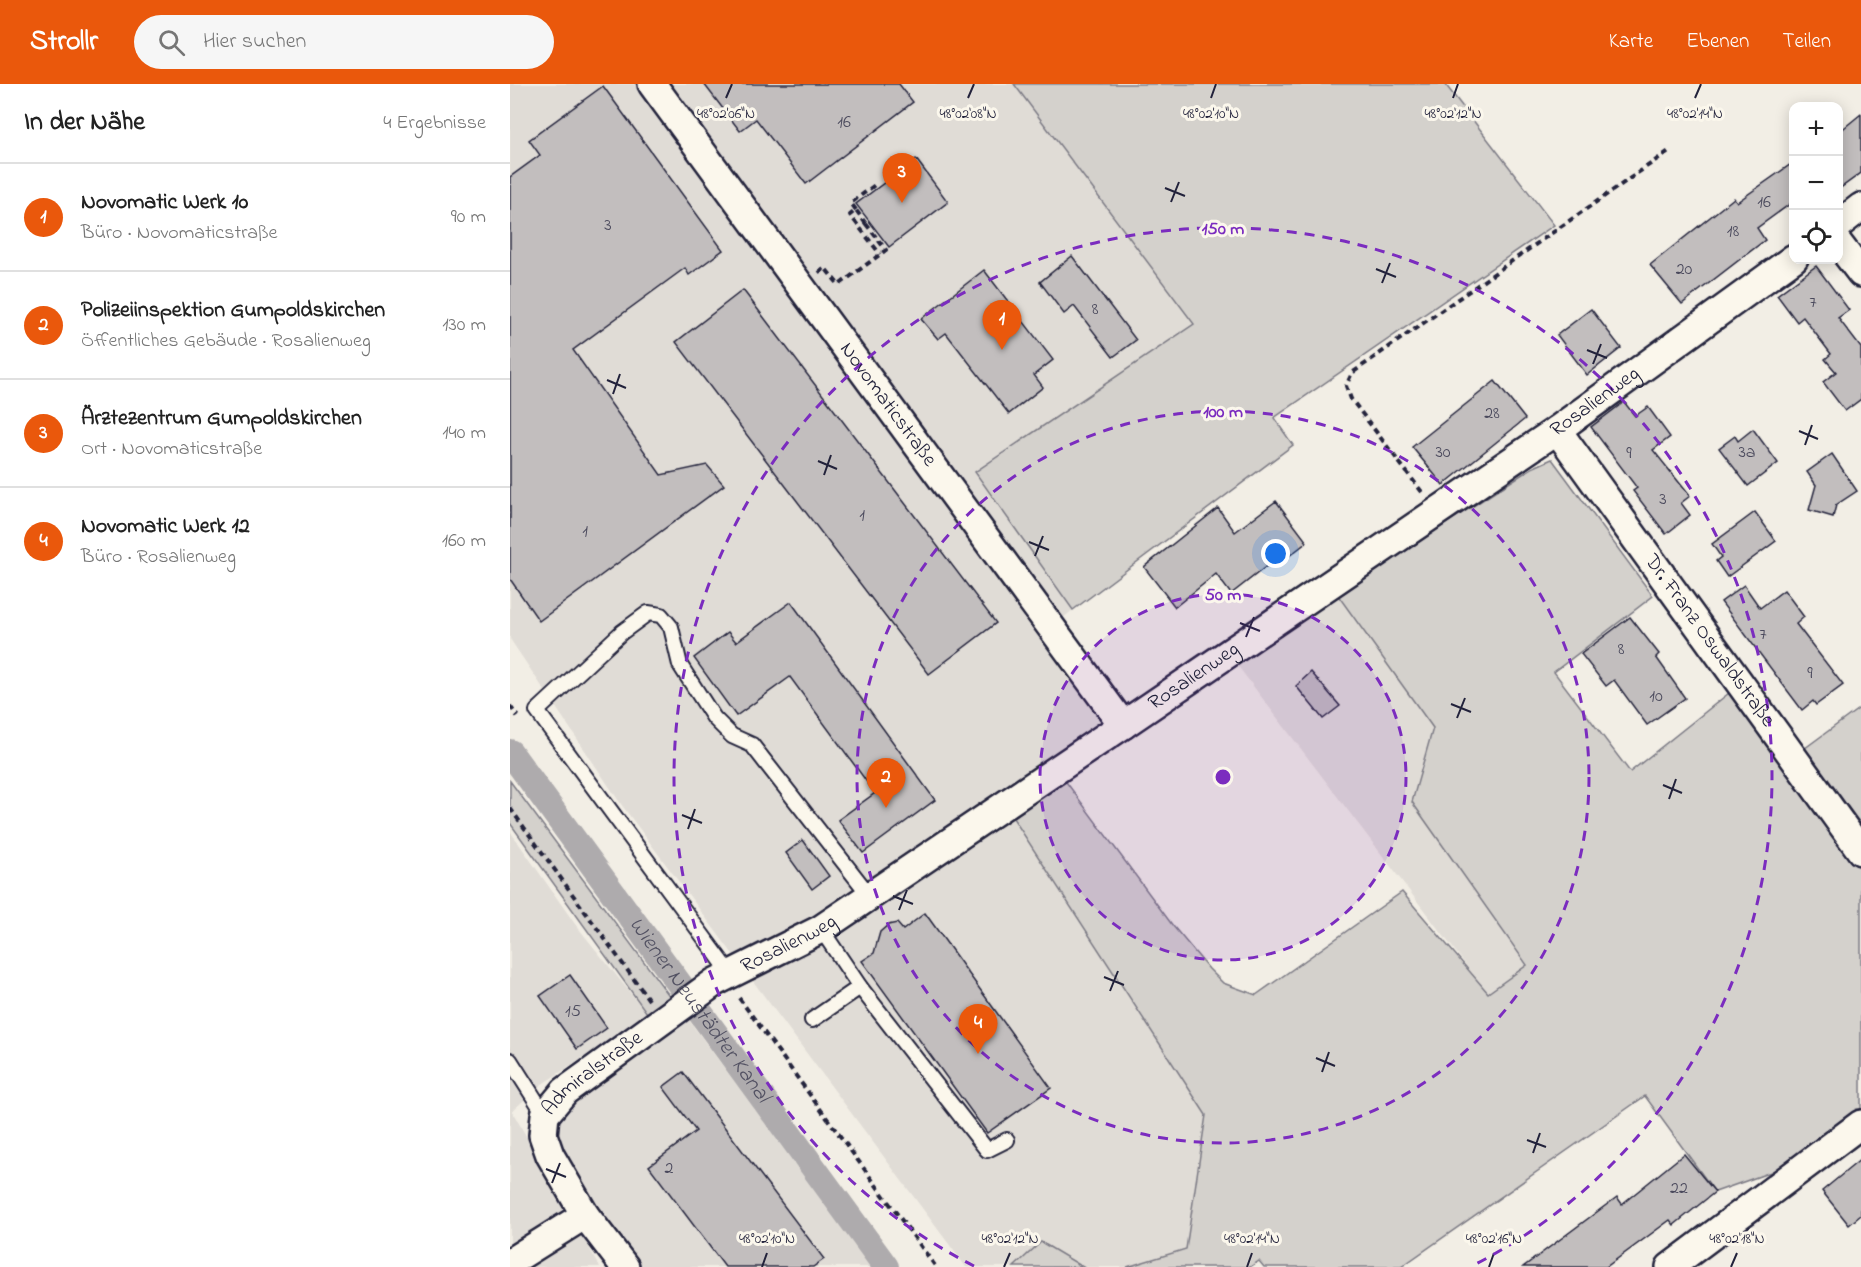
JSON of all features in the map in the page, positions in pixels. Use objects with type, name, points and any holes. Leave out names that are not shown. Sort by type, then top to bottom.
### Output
[{"type":"street","name":"Novomaticstraße","points":[[652,84],[1123,725]]},
{"type":"street","points":[[1843,222],[1861,207]]},
{"type":"street","points":[[1843,248],[1861,273]]},
{"type":"street","name":"Rosalienweg","points":[[666,1018],[707,987],[821,929],[870,896],[1557,430],[1789,262]]},
{"type":"street","name":"Dr. Franz Oswaldstraße","points":[[1557,430],[1861,851]]},
{"type":"street","name":"Admiralstraße","points":[[625,1267],[585,1215],[550,1155],[543,1135],[545,1115],[565,1091],[666,1018]]},
{"type":"street","points":[[1670,1267],[1861,1124]]},
{"type":"street","points":[[510,1262],[585,1215]]},
{"type":"lane","points":[[731,974],[537,711],[622,632],[648,613],[661,615],[671,627],[680,665],[714,718],[732,736],[752,745],[870,896]]},
{"type":"lane","points":[[821,929],[860,987],[987,1150],[1007,1140]]},
{"type":"lane","points":[[812,1020],[860,987]]},
{"type":"lane","points":[[510,1060],[545,1115]]},
{"type":"path","points":[[1438,510],[1351,399],[1346,386],[1352,373],[1670,151]]},
{"type":"path","points":[[811,270],[815,276],[825,268],[839,285],[886,250],[851,203],[876,184]]},
{"type":"path","points":[[856,210],[850,215],[880,254]]},
{"type":"path","points":[[510,808],[666,1018]]},
{"type":"shaded area","points":[[510,84],[1014,84],[1194,324],[975,472],[1073,610],[1039,637],[1105,724],[1064,779],[1013,818],[1206,1115],[1186,1249],[1127,1267],[1083,1267],[1041,1242],[1014,1267],[966,1267],[621,804],[510,639]]},
{"type":"shaded area","points":[[1014,84],[1445,84],[1554,225],[1274,418],[1293,445],[1073,610],[975,472],[1194,324]]},
{"type":"shaded area","points":[[1552,459],[1653,596],[1554,672],[1630,772],[1729,693],[1782,765],[1861,707],[1861,1110],[1785,1167],[1715,1192],[1645,1096],[1401,1267],[1264,1267],[1259,1261],[1250,1267],[1127,1267],[1186,1249],[1206,1115],[1013,818],[1064,779],[1173,926],[1223,983],[1256,995],[1402,892],[1488,993],[1527,965],[1412,802],[1433,728],[1337,594],[1532,468]]},
{"type":"shaded area","points":[[1337,594],[1433,728],[1412,802],[1527,966],[1488,994],[1237,665]]},
{"type":"shaded area","points":[[510,781],[671,998],[649,1016],[510,823]]},
{"type":"shaded area","points":[[510,831],[575,924],[649,1016],[542,1084],[512,1111],[600,1267],[510,1267]]},
{"type":"shaded area","points":[[688,1019],[872,1267],[642,1267],[591,1196],[545,1115]]},
{"type":"shaded area","points":[[1041,1242],[1083,1267],[1014,1267]]},
{"type":"building","points":[[704,84],[899,84],[913,102],[806,184],[756,119],[740,131]]},
{"type":"building","points":[[603,86],[723,250],[689,275],[685,268],[573,350],[661,475],[707,465],[724,485],[539,621],[510,579],[510,177],[540,155],[529,140]]},
{"type":"building","points":[[1861,114],[1861,173],[1843,186],[1843,156],[1843,129]]},
{"type":"building","points":[[916,159],[948,202],[889,247],[856,204]]},
{"type":"building","points":[[1789,166],[1789,205],[1757,228],[1765,240],[1682,304],[1650,265],[1734,198],[1737,202]]},
{"type":"building","points":[[1072,256],[1136,340],[1113,357],[1074,306],[1064,314],[1040,282]]},
{"type":"building","points":[[1816,266],[1849,310],[1838,318],[1861,348],[1861,399],[1845,411],[1823,382],[1836,372],[1825,359],[1831,354],[1803,317],[1797,322],[1777,295]]},
{"type":"building","points":[[984,270],[1053,360],[1034,375],[1043,387],[1009,414],[946,333],[938,339],[921,319]]},
{"type":"building","points":[[743,290],[996,623],[929,674],[676,342]]},
{"type":"building","points":[[1591,309],[1621,348],[1587,375],[1557,335]]},
{"type":"building","points":[[1495,381],[1525,419],[1443,485],[1412,447]]},
{"type":"building","points":[[1624,402],[1635,416],[1648,407],[1670,437],[1653,450],[1690,496],[1681,503],[1690,515],[1666,534],[1633,491],[1637,488],[1591,427]]},
{"type":"building","points":[[1753,429],[1778,463],[1748,486],[1719,448],[1735,436],[1738,441]]},
{"type":"building","points":[[1832,454],[1857,491],[1836,505],[1833,517],[1809,510],[1816,485],[1807,472]]},
{"type":"building","points":[[1276,501],[1307,542],[1284,560],[1281,555],[1231,594],[1216,574],[1175,607],[1144,567],[1218,508],[1235,532]]},
{"type":"building","points":[[1755,512],[1776,541],[1727,577],[1716,561],[1721,557],[1712,544]]},
{"type":"building","points":[[1744,585],[1760,608],[1784,590],[1804,617],[1796,624],[1843,685],[1816,705],[1813,701],[1802,710],[1721,602]]},
{"type":"building","points":[[791,602],[935,800],[863,853],[838,820],[875,793],[790,677],[736,716],[694,658],[728,632],[736,642]]},
{"type":"building","points":[[1630,617],[1659,654],[1656,657],[1685,698],[1647,725],[1614,680],[1606,686],[1581,654]]},
{"type":"building","points":[[1311,672],[1340,706],[1323,719],[1296,686]]},
{"type":"building","points":[[803,840],[829,876],[812,889],[786,853]]},
{"type":"building","points":[[925,913],[1051,1088],[987,1133],[862,961],[874,953],[880,932],[888,925],[897,923],[903,930]]},
{"type":"building","points":[[570,975],[607,1028],[577,1049],[540,996]]},
{"type":"building","points":[[683,1072],[824,1259],[813,1267],[725,1267],[649,1166],[696,1131],[663,1087]]},
{"type":"building","points":[[1684,1154],[1715,1192],[1674,1225],[1670,1220],[1606,1267],[1523,1267],[1617,1197],[1622,1204]]},
{"type":"building","points":[[1861,1159],[1861,1215],[1849,1225],[1822,1191]]},
{"type":"waterway","name":"Wiener Neustädter Kanal","points":[[510,752],[886,1267]]},
{"type":"place","name":"Ärztezentrum Gumpoldskirchen","points":[[902,203]]},
{"type":"place","name":"Novomatic Werk 10","points":[[1002,350]]},
{"type":"place","name":"Polizeiinspektion Gumpoldskirchen","points":[[886,808]]},
{"type":"place","name":"Novomatic Werk 12","points":[[978,1054]]}]
